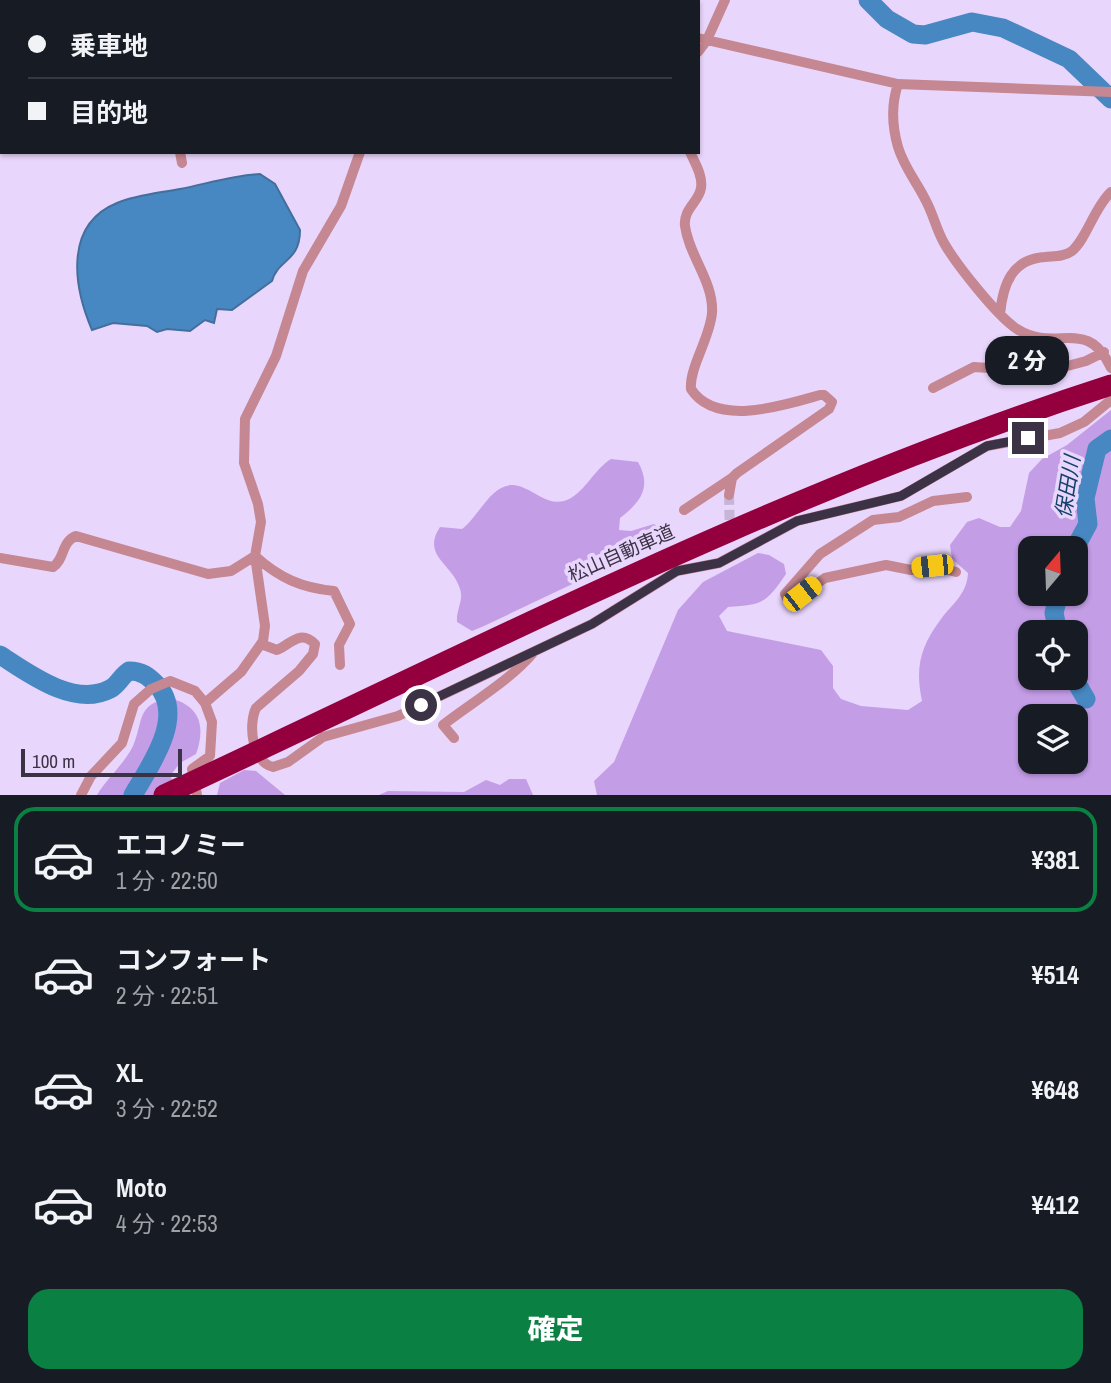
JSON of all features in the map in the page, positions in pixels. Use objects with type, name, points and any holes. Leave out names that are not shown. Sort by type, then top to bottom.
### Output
[{"type":"highway","name":"松山自動車道","points":[[164,795],[583,595],[706,540],[945,442],[1111,385]]},
{"type":"street","points":[[725,0],[703,39],[898,84],[1111,92]]},
{"type":"street","points":[[898,84],[893,115],[898,148],[906,168],[929,206],[946,247],[1000,314],[1028,336],[1055,340],[1077,336],[1096,344],[1104,352],[1111,368]]},
{"type":"street","points":[[205,703],[241,672],[261,644],[265,626],[255,556],[261,522],[258,504],[244,463],[245,419],[276,355],[303,271],[341,206],[359,154]]},
{"type":"street","points":[[684,509],[829,408],[832,402],[820,395],[788,404],[733,411],[702,400],[691,389],[690,380],[701,357],[712,304],[685,229],[687,212],[701,190],[700,176],[691,154]]},
{"type":"street","points":[[1000,314],[1005,287],[1018,264],[1027,259],[1060,256],[1073,250],[1098,205],[1111,192]]},
{"type":"street","points":[[933,388],[974,367],[1045,372],[1086,362],[1104,352]]},
{"type":"street","points":[[261,644],[277,650],[298,637],[305,637],[315,644],[313,654],[304,665],[256,708],[252,716],[251,731],[262,760],[274,768],[288,762],[323,737],[398,716],[592,624],[668,575],[719,563],[756,546],[787,524],[901,496],[987,446],[1060,433],[1084,422],[1111,400]]},
{"type":"street","points":[[729,495],[732,478]]},
{"type":"street","points":[[885,518],[901,496]]},
{"type":"street","points":[[956,572],[932,566],[911,570],[886,565],[825,578],[798,597],[787,598],[789,587],[820,554],[873,520],[899,517],[933,501],[967,497]]},
{"type":"street","points":[[0,558],[53,567],[58,564],[66,543],[76,536],[208,574],[231,571],[255,556]]},
{"type":"street","points":[[730,542],[733,557]]},
{"type":"street","points":[[255,556],[284,579],[313,589],[334,591],[350,624],[339,645],[340,665]]},
{"type":"street","points":[[454,738],[443,725],[503,678],[519,671],[535,651]]},
{"type":"street","points":[[81,795],[91,776],[122,743],[134,704],[151,689],[170,681],[195,691],[205,703],[213,739],[210,756],[192,769],[197,795]]},
{"type":"shaded area","points":[[1111,410],[1111,795],[597,795],[594,781],[614,762],[678,610],[703,582],[758,553],[769,555],[784,564],[786,574],[763,601],[728,607],[719,616],[727,631],[821,650],[833,666],[833,688],[841,699],[861,706],[908,710],[922,701],[919,668],[924,649],[934,629],[959,598],[967,580],[968,573],[952,559],[950,545],[967,522],[979,518],[1000,527],[1010,527],[1021,511],[1029,473],[1042,459],[1067,445]]},
{"type":"shaded area","points":[[611,459],[638,462],[644,479],[639,500],[620,518],[619,530],[631,531],[654,524],[664,531],[659,543],[472,631],[457,622],[460,589],[440,560],[434,545],[440,527],[462,529],[489,498],[504,486],[514,485],[548,500],[564,501],[577,494]]},
{"type":"shaded area","points":[[169,698],[194,711],[200,726],[196,754],[180,763],[170,776],[182,795],[97,795],[130,752],[146,709]]},
{"type":"shaded area","points":[[244,770],[256,771],[285,795],[217,795],[220,783]]},
{"type":"shaded area","points":[[509,779],[526,779],[533,795],[379,795],[388,791],[464,792],[486,780],[500,785]]},
{"type":"water","points":[[260,174],[275,184],[300,230],[293,254],[279,268],[272,281],[232,310],[217,309],[214,323],[205,320],[190,331],[167,329],[157,332],[147,326],[113,323],[92,330],[81,296],[78,259],[88,226],[100,213],[117,203],[148,194]]},
{"type":"waterway","name":"保田川","points":[[868,0],[887,19],[913,34],[925,35],[972,22],[1003,28],[1069,59],[1111,99]]},
{"type":"waterway","name":"保田川","points":[[1082,536],[1088,524],[1085,498],[1097,449],[1111,439]]},
{"type":"waterway","name":"保田川","points":[[1055,620],[1056,606]]},
{"type":"waterway","points":[[0,655],[52,686],[82,694],[96,694],[110,689],[129,671],[138,672],[157,685],[165,697],[167,726],[156,756],[133,795]]},
{"type":"waterway","name":"保田川","points":[[1081,690],[1086,699]]},
{"type":"tunnel","points":[[729,495],[730,535]]},
{"type":"route","points":[[421,705],[592,624],[677,571],[719,563],[756,546],[787,524],[901,496],[987,446],[1028,438]]}]
